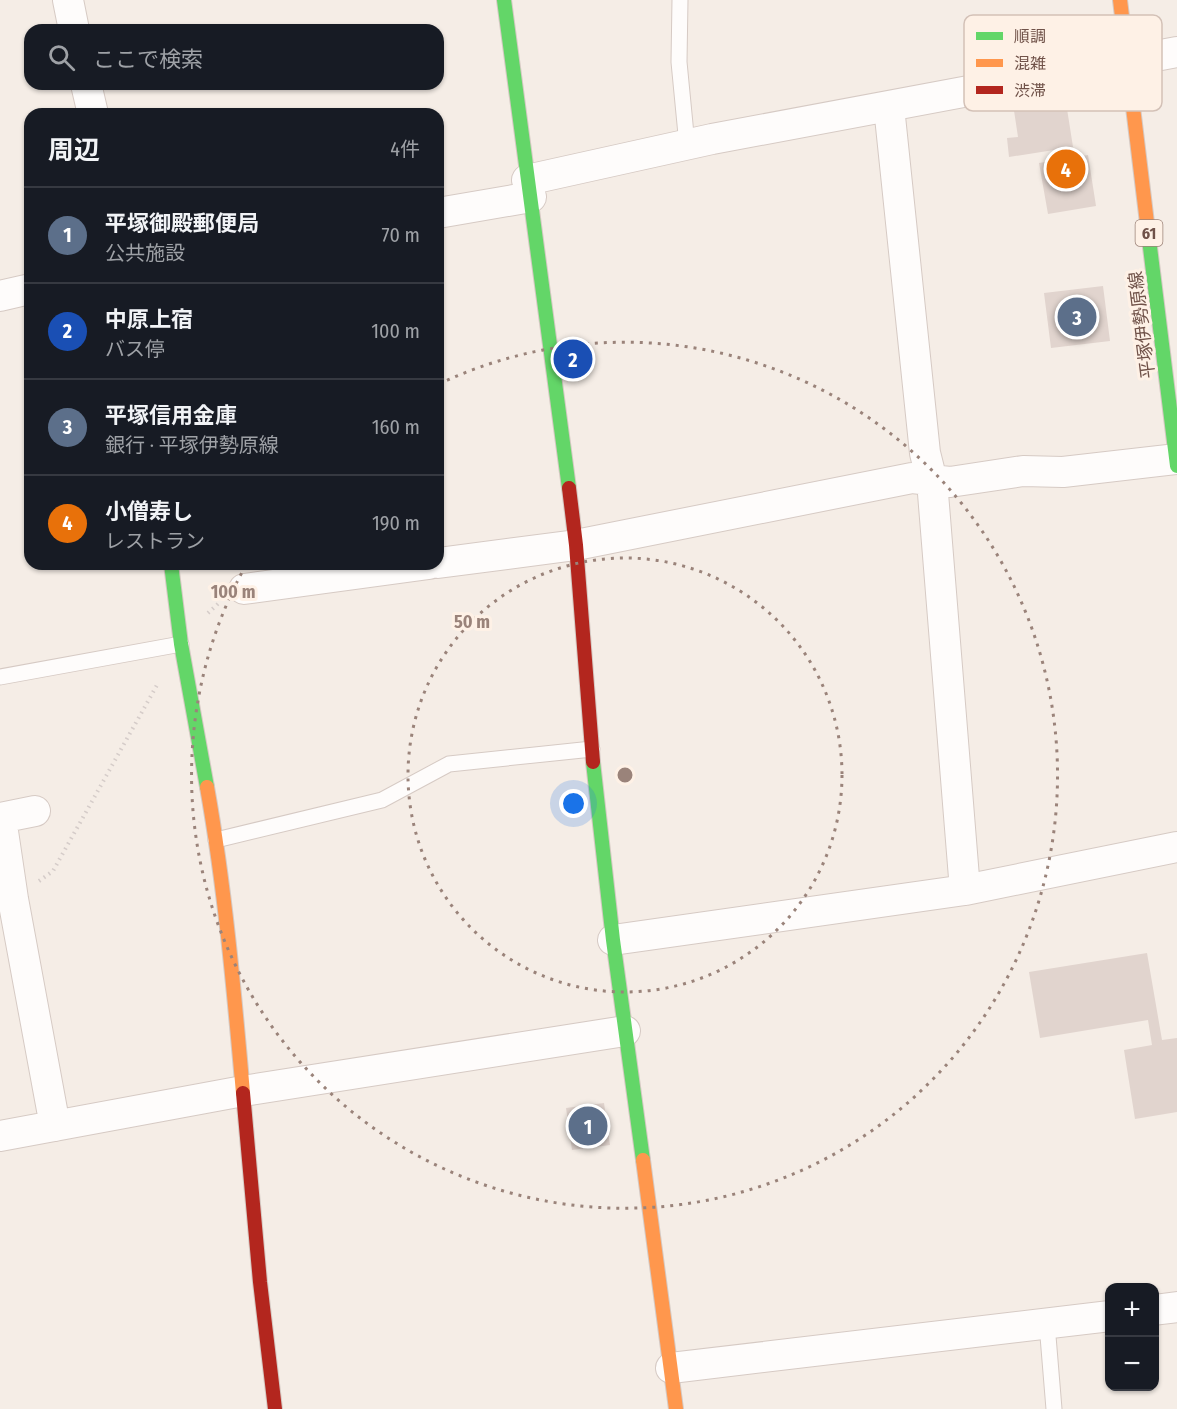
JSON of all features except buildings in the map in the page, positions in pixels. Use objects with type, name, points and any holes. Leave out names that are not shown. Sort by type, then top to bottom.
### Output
[{"type":"street","points":[[68,0],[73,24]]},
{"type":"street","points":[[504,0],[576,544],[592,749],[613,940],[676,1409]]},
{"type":"street","name":"平塚伊勢原線","points":[[1120,0],[1122,15]]},
{"type":"street","points":[[1162,55],[1177,52]]},
{"type":"street","points":[[87,90],[92,108]]},
{"type":"street","points":[[444,211],[687,145],[964,93]]},
{"type":"street","points":[[890,107],[925,453],[932,481],[965,890]]},
{"type":"street","name":"平塚伊勢原線","points":[[1134,111],[1177,462]]},
{"type":"street","points":[[0,296],[24,290]]},
{"type":"street","points":[[444,562],[576,544],[912,478],[950,482],[1023,471],[1063,472],[1177,462]]},
{"type":"street","points":[[172,570],[181,644],[216,840],[230,948],[260,1282],[275,1409]]},
{"type":"street","points":[[244,588],[383,570]]},
{"type":"street","points":[[35,811],[0,818],[55,1126]]},
{"type":"street","points":[[613,940],[965,890],[1177,847]]},
{"type":"street","points":[[0,1136],[243,1092],[625,1031]]},
{"type":"street","points":[[1159,1309],[1177,1307]]},
{"type":"street","points":[[671,1368],[1105,1317]]},
{"type":"lane","points":[[680,0],[679,62],[687,145]]},
{"type":"lane","points":[[0,677],[181,644]]},
{"type":"lane","points":[[216,840],[382,800],[449,764],[592,749]]},
{"type":"lane","points":[[1047,1324],[1054,1409]]},
{"type":"path","points":[[13,899],[53,871],[181,644],[214,605],[244,588]]},
{"type":"traffic: fast","points":[[504,0],[569,488]]},
{"type":"traffic: fast","points":[[1148,231],[1177,466]]},
{"type":"traffic: fast","points":[[172,570],[181,644],[207,787]]},
{"type":"traffic: fast","points":[[593,762],[613,940],[643,1160]]},
{"type":"traffic: slow","points":[[1120,0],[1122,15]]},
{"type":"traffic: slow","points":[[1133,111],[1148,231]]},
{"type":"traffic: slow","points":[[207,787],[224,901],[243,1093]]},
{"type":"traffic: slow","points":[[643,1160],[676,1409]]},
{"type":"traffic: jam","points":[[569,488],[576,545],[593,762]]},
{"type":"traffic: jam","points":[[243,1093],[260,1282],[275,1409]]},
{"type":"place","name":"小僧寿し","points":[[1066,169]]},
{"type":"place","name":"平塚信用金庫","points":[[1077,317]]},
{"type":"place","name":"中原上宿","points":[[573,359]]},
{"type":"place","name":"平塚御殿郵便局","points":[[588,1126]]}]
